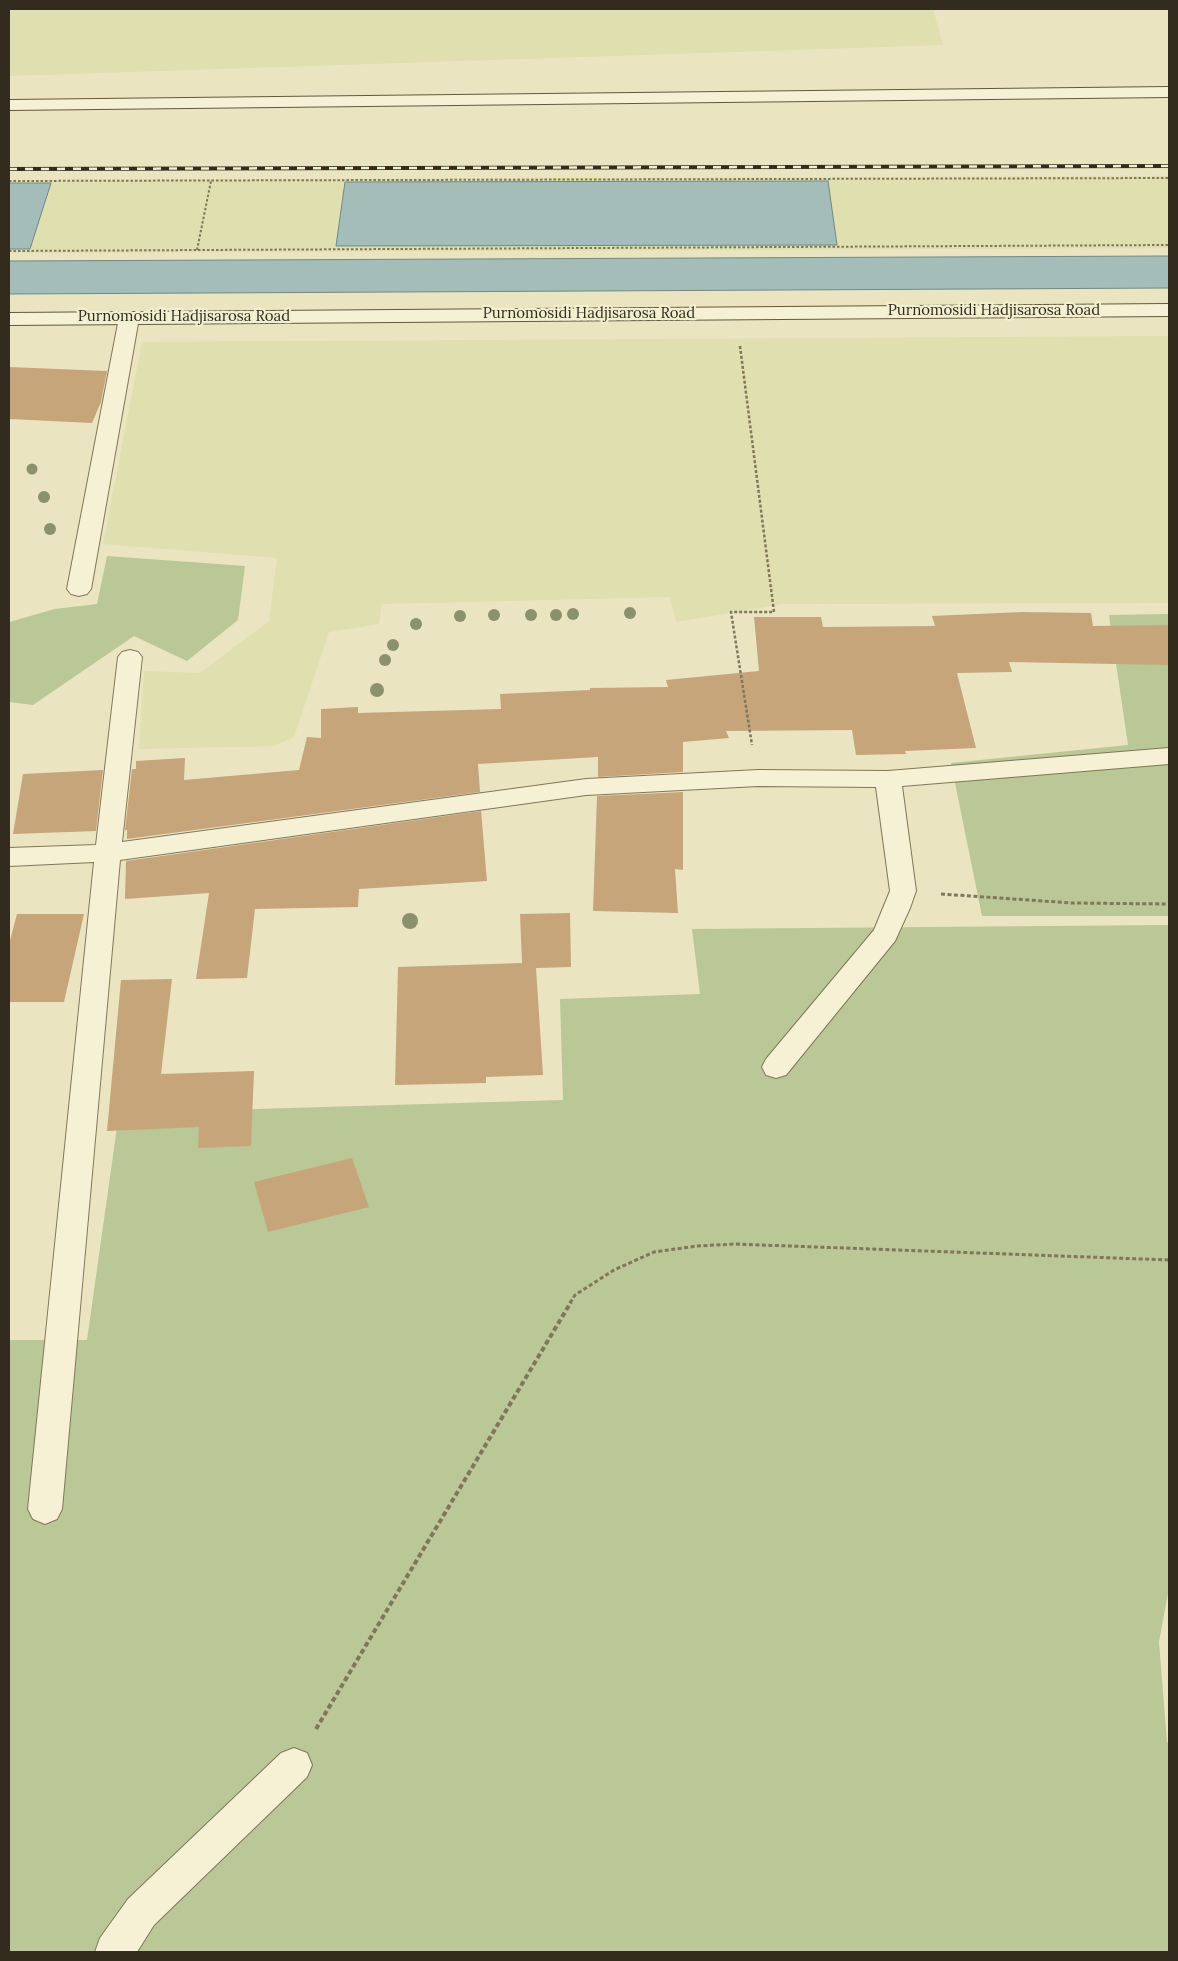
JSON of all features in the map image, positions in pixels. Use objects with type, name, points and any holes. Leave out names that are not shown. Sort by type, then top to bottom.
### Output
[{"type":"street","points":[[9,106],[1169,92]]},
{"type":"street","name":"Purnomosidi Hadjisarosa Road","points":[[9,319],[1169,310]]},
{"type":"street","points":[[79,589],[129,318]]},
{"type":"street","points":[[45,1510],[108,853],[130,657]]},
{"type":"street","points":[[9,857],[108,853],[586,787],[758,778],[888,779],[1169,756]]},
{"type":"street","points":[[776,1067],[885,934],[903,891],[888,779]]},
{"type":"street","points":[[114,1952],[141,1912],[294,1765]]},
{"type":"path","points":[[9,181],[1169,178]]},
{"type":"path","points":[[196,250],[212,181]]},
{"type":"path","points":[[9,251],[1169,246]]},
{"type":"path","points":[[736,313],[774,612],[731,612],[758,778]]},
{"type":"path","points":[[903,891],[1072,903],[1169,904]]},
{"type":"path","points":[[294,1765],[575,1295],[614,1270],[654,1252],[697,1246],[735,1244],[1169,1260]]},
{"type":"green space","points":[[9,9],[933,9],[943,45],[9,76]]},
{"type":"green space","points":[[1169,176],[1169,248],[9,253],[9,180]]},
{"type":"green space","points":[[1169,336],[1169,603],[782,604],[676,622],[670,597],[382,604],[379,624],[329,632],[294,737],[274,746],[139,749],[144,671],[200,673],[269,621],[277,558],[103,544],[142,342]]},
{"type":"green space","points":[[107,556],[245,566],[238,620],[187,661],[134,636],[33,705],[9,702],[9,622],[55,609],[97,604]]},
{"type":"green space","points":[[1169,614],[1169,916],[982,916],[951,763],[1128,745],[1109,615]]},
{"type":"green space","points":[[1169,925],[1169,1588],[1159,1642],[1167,1742],[1169,1744],[1169,1952],[9,1952],[9,1340],[87,1340],[119,1113],[563,1100],[560,999],[700,994],[692,929]]},
{"type":"water","points":[[828,181],[837,245],[336,246],[345,182]]},
{"type":"water","points":[[9,183],[51,183],[30,249],[9,249]]},
{"type":"water","points":[[1169,256],[1169,288],[9,294],[9,261]]},
{"type":"building","points":[[9,367],[107,371],[101,402],[92,423],[9,419]]},
{"type":"building","points":[[1022,612],[1091,613],[1093,626],[1169,625],[1169,665],[1009,662],[1012,672],[957,673],[976,748],[905,751],[906,754],[856,755],[852,730],[726,731],[729,738],[683,742],[683,772],[598,777],[598,757],[478,764],[480,792],[127,839],[127,830],[125,830],[132,769],[136,769],[136,761],[185,758],[184,780],[299,770],[307,737],[321,738],[321,709],[358,707],[358,713],[501,709],[500,694],[590,690],[590,688],[668,687],[666,680],[759,671],[754,617],[821,617],[823,627],[935,626],[932,616]]},
{"type":"building","points":[[103,770],[96,831],[13,834],[23,774]]},
{"type":"building","points":[[683,792],[683,870],[675,869],[678,913],[593,911],[597,796]]},
{"type":"building","points":[[481,811],[487,881],[359,889],[358,907],[255,909],[247,978],[196,979],[209,893],[125,899],[126,861]]},
{"type":"building","points":[[570,913],[571,967],[536,968],[543,1075],[486,1077],[486,1083],[395,1085],[398,967],[522,963],[520,914]]},
{"type":"building","points":[[17,914],[84,914],[64,1002],[9,1002],[9,944]]},
{"type":"building","points":[[172,979],[161,1074],[254,1071],[251,1146],[198,1148],[199,1127],[107,1131],[121,980]]},
{"type":"building","points":[[352,1158],[369,1207],[268,1232],[254,1182]]},
{"type":"railway","points":[[9,169],[1169,166]]}]
